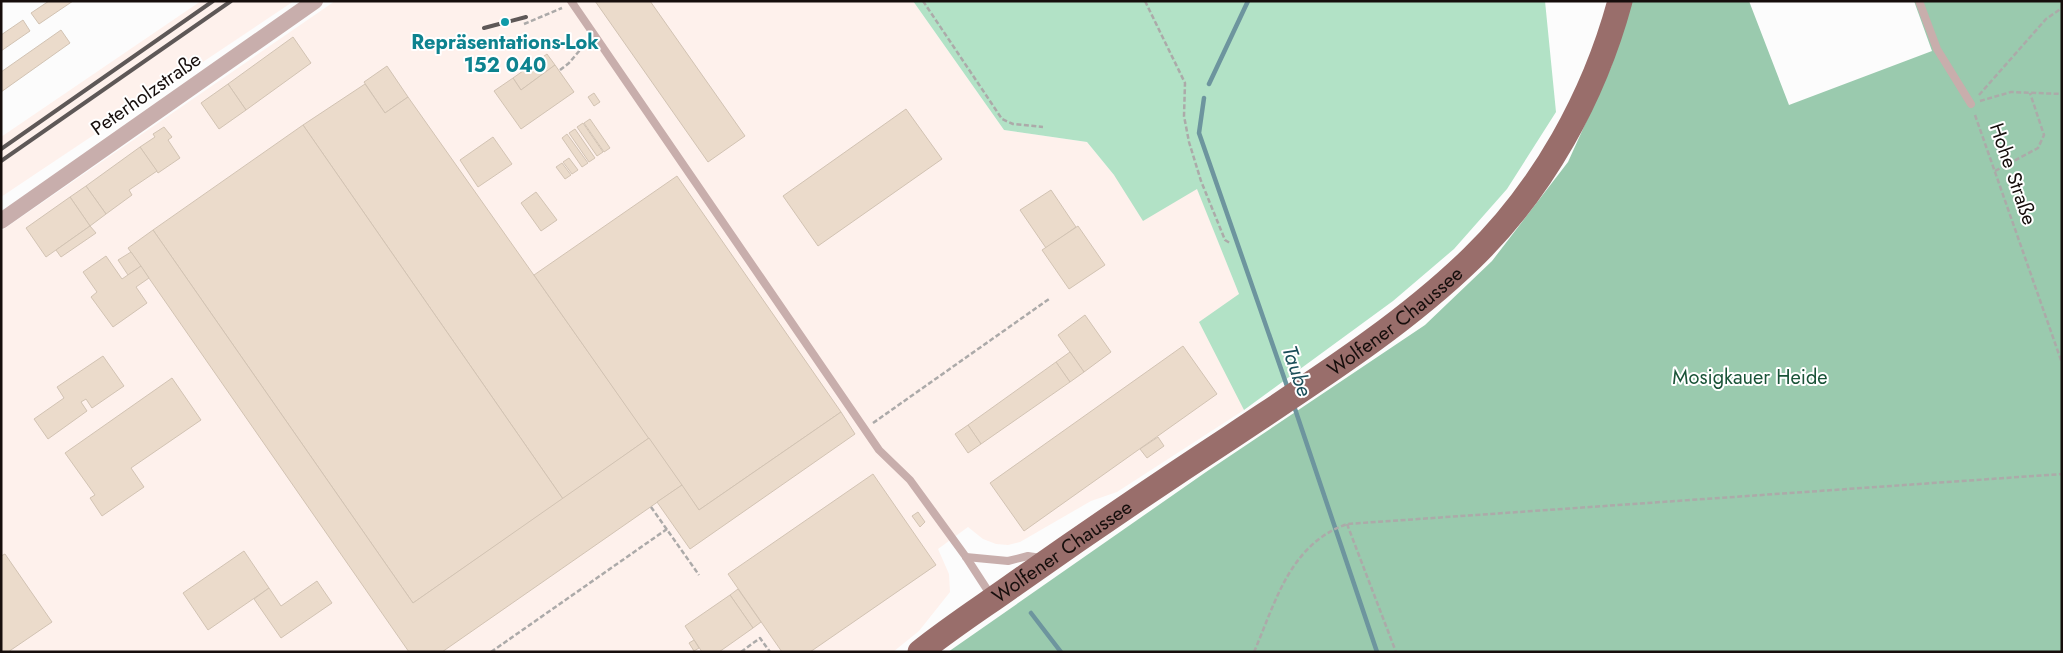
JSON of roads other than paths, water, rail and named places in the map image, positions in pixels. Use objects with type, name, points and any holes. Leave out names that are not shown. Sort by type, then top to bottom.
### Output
[{"type":"main road","name":"Wolfener Chaussee","points":[[920,652],[1122,509],[1310,383],[1429,297],[1473,257],[1507,219],[1542,172],[1568,130],[1600,62],[1620,1]]},
{"type":"street","name":"Peterholzstraße","points":[[1,221],[316,1]]},
{"type":"lane","name":"Hohe Straße","points":[[1919,1],[1937,49],[1972,104]]},
{"type":"lane","points":[[571,2],[879,450],[910,480],[966,557],[993,599]]},
{"type":"lane","points":[[966,557],[1008,561],[1028,556],[1049,560]]},
{"type":"waterway","name":"Taube","points":[[1209,84],[1248,1]]},
{"type":"waterway","name":"Taube","points":[[1204,98],[1199,133],[1288,389]]},
{"type":"waterway","name":"Taube","points":[[1294,406],[1377,652]]},
{"type":"waterway","points":[[1031,613],[1061,652]]},
{"type":"railway","points":[[1,149],[213,1]]},
{"type":"railway","points":[[1,161],[231,1]]},
{"type":"railway","points":[[484,28],[526,17]]},
{"type":"place","name":"Repräsentations-Lok 152 040","points":[[505,22]]},
{"type":"park label","name":"Mosigkauer Heide","points":[[1750,377]]}]
